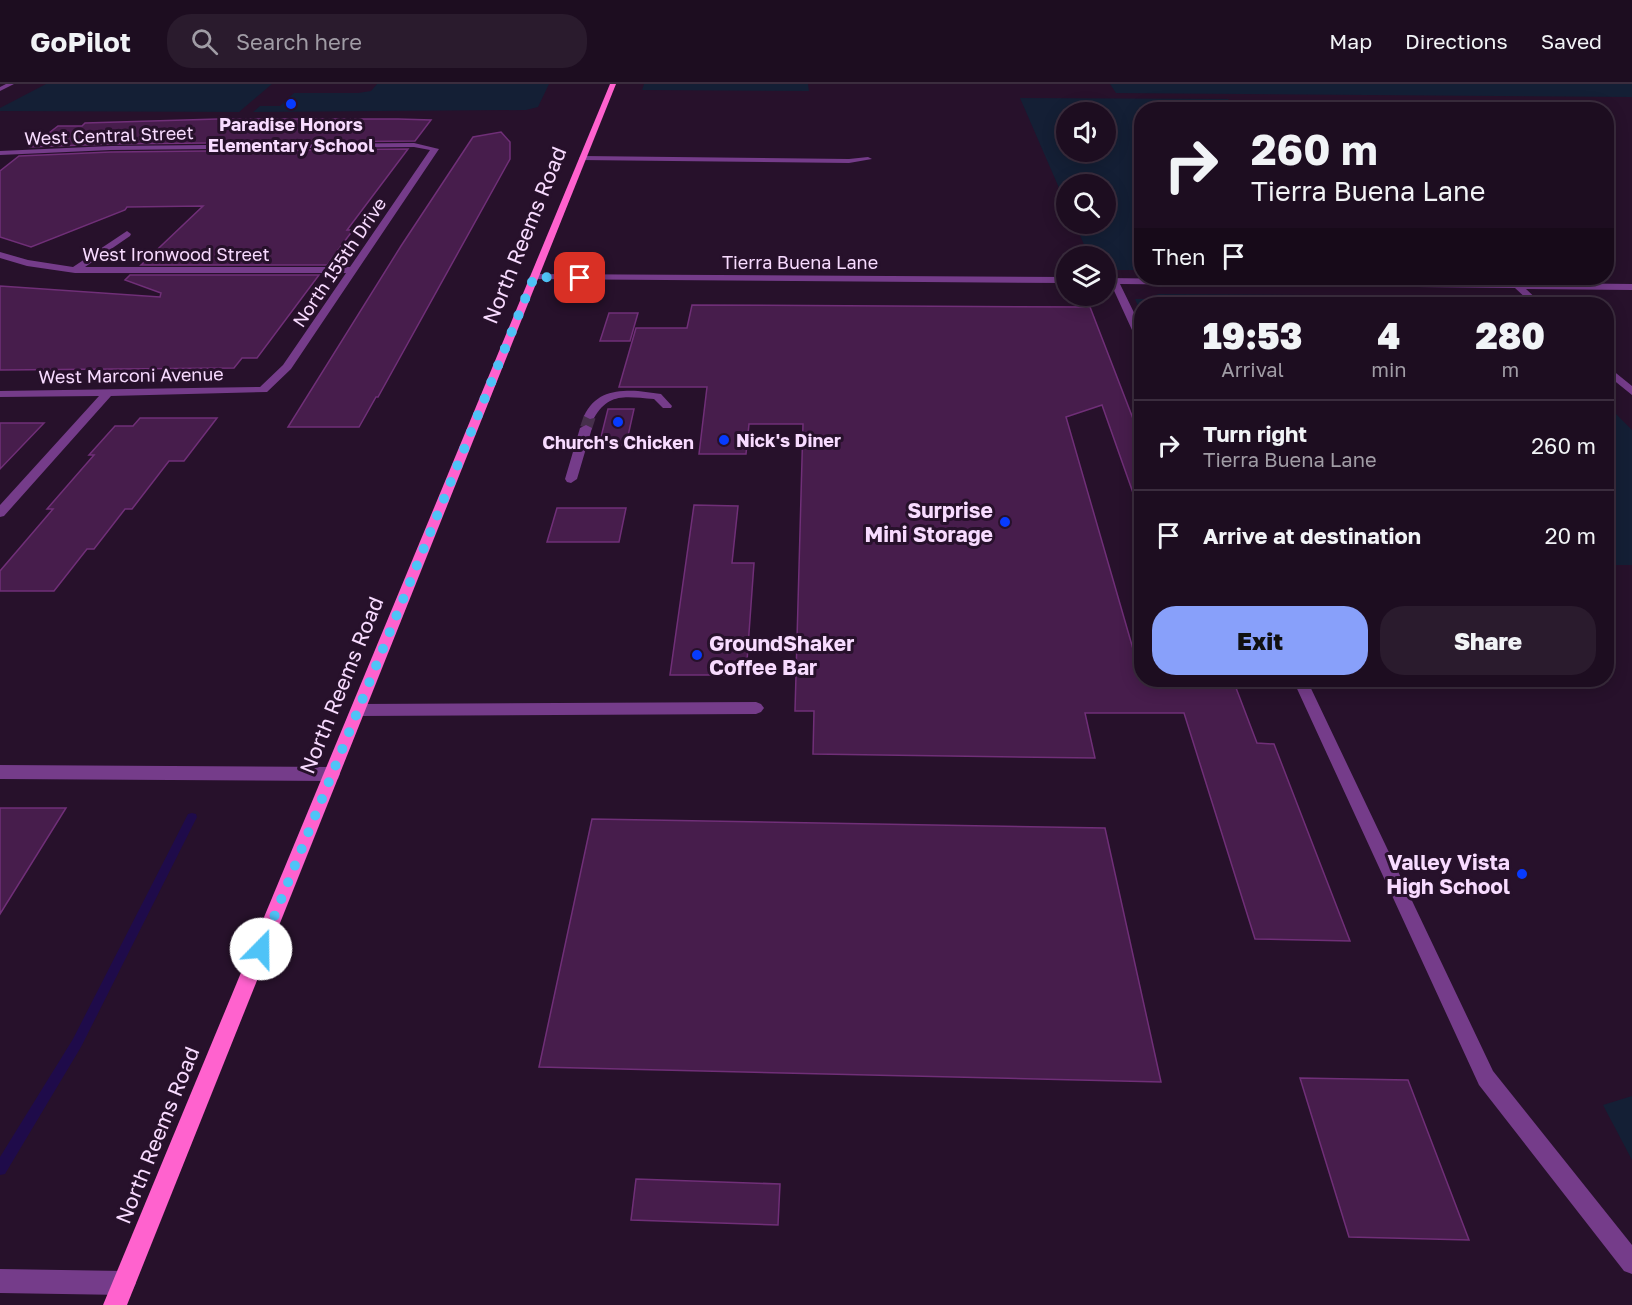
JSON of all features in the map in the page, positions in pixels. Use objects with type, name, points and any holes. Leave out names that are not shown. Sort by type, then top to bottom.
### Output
[{"type":"main road","name":"North Reems Road","points":[[115,1305],[613,84]]},
{"type":"street","points":[[0,89],[11,84]]},
{"type":"street","name":"West Central Street","points":[[0,153],[233,147],[414,145],[435,148]]},
{"type":"street","name":"North 155th Drive","points":[[263,390],[287,367],[435,148]]},
{"type":"street","points":[[583,158],[868,159]]},
{"type":"street","points":[[75,270],[127,234]]},
{"type":"street","name":"West Ironwood Street","points":[[0,255],[27,263],[75,270],[354,270]]},
{"type":"street","name":"Tierra Buena Lane","points":[[534,277],[1056,280]]},
{"type":"street","points":[[1116,281],[1134,281]]},
{"type":"street","points":[[1517,285],[1632,287]]},
{"type":"street","points":[[1517,285],[1530,297]]},
{"type":"street","points":[[1116,292],[1134,326]]},
{"type":"street","points":[[1614,375],[1632,392]]},
{"type":"street","name":"West Marconi Avenue","points":[[0,394],[263,390]]},
{"type":"street","points":[[0,513],[108,392]]},
{"type":"street","points":[[572,479],[592,408],[603,397],[657,396],[667,406]]},
{"type":"street","points":[[1303,687],[1486,1078],[1632,1263]]},
{"type":"street","points":[[359,710],[756,708]]},
{"type":"street","points":[[0,772],[332,774]]},
{"type":"street","points":[[0,1281],[124,1282]]},
{"type":"shaded area","points":[[46,84],[272,84],[239,112],[0,111],[0,108]]},
{"type":"shaded area","points":[[377,84],[549,84],[538,107],[526,110],[253,112],[260,106],[280,106],[294,93],[358,93],[371,91]]},
{"type":"shaded area","points":[[644,84],[808,84],[809,91],[642,90]]},
{"type":"shaded area","points":[[1110,84],[1632,84],[1632,97],[1116,93]]},
{"type":"shaded area","points":[[1020,98],[1228,99],[1231,102],[1134,102],[1134,270],[1116,270],[1116,246],[1085,246],[1079,234],[1116,234],[1116,174],[1056,174],[1056,181]]},
{"type":"shaded area","points":[[1159,294],[1495,297],[1151,297]]},
{"type":"shaded area","points":[[1614,412],[1632,430],[1632,565],[1614,565]]},
{"type":"shaded area","points":[[1632,1096],[1632,1160],[1603,1105]]},
{"type":"building","points":[[218,119],[431,120],[415,141],[31,147],[58,126],[82,126],[85,123]]},
{"type":"building","points":[[501,132],[510,142],[510,159],[378,397],[359,427],[288,427],[401,246],[473,137]]},
{"type":"building","points":[[408,149],[347,230],[353,230],[327,265],[141,265],[203,206],[127,207],[125,210],[31,247],[0,237],[0,171],[19,156],[111,152]]},
{"type":"building","points":[[130,275],[319,275],[257,358],[242,358],[234,368],[0,370],[0,286],[160,297],[161,293],[125,280]]},
{"type":"building","points":[[692,305],[1090,307],[1134,421],[1134,496],[1102,405],[1066,417],[1134,652],[1134,687],[1236,687],[1257,743],[1274,744],[1350,941],[1255,939],[1184,713],[1085,713],[1095,758],[813,754],[814,711],[795,711],[803,424],[749,424],[746,454],[699,454],[707,387],[619,387],[636,328],[687,328]]},
{"type":"building","points":[[609,313],[638,313],[630,341],[600,341]]},
{"type":"building","name":"Church's Chicken","points":[[608,409],[634,409],[626,445],[599,445]]},
{"type":"building","points":[[140,418],[217,418],[184,461],[169,461],[132,509],[125,509],[94,549],[87,549],[54,591],[0,591],[0,571],[53,509],[47,509],[94,455],[89,455],[115,426],[133,426]]},
{"type":"building","points":[[0,423],[44,423],[0,469]]},
{"type":"building","points":[[694,505],[738,506],[732,563],[754,563],[746,675],[670,675]]},
{"type":"building","points":[[557,508],[626,508],[619,542],[547,542]]},
{"type":"building","points":[[0,808],[66,808],[0,914]]},
{"type":"building","points":[[592,819],[1105,828],[1161,1082],[539,1067]]},
{"type":"building","points":[[1300,1078],[1408,1080],[1469,1240],[1349,1237]]},
{"type":"building","points":[[636,1179],[780,1184],[778,1225],[631,1220]]},
{"type":"waterway","points":[[0,1169],[77,1043],[192,817]]},
{"type":"tunnel","points":[[586,428],[590,416]]},
{"type":"place","name":"Paradise Honors Elementary School","points":[[291,104]]},
{"type":"place","name":"Church's Chicken","points":[[618,422]]},
{"type":"place","name":"Nick's Diner","points":[[724,440]]},
{"type":"place","name":"Surprise Mini Storage","points":[[1005,522]]},
{"type":"place","name":"GroundShaker Coffee Bar","points":[[697,655]]},
{"type":"place","name":"Valley Vista High School","points":[[1522,874]]},
{"type":"route","points":[[261,949],[534,277],[580,278]]}]
